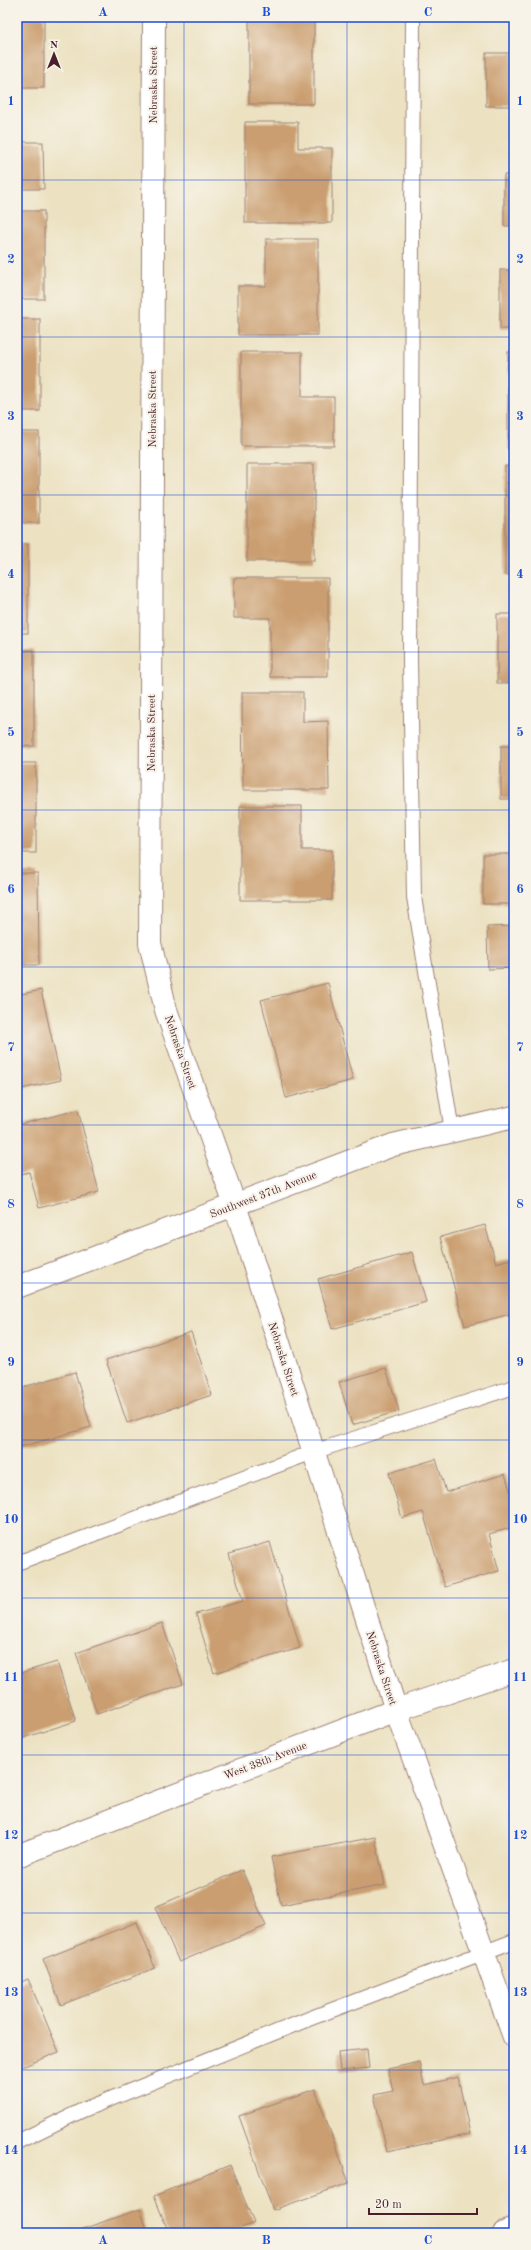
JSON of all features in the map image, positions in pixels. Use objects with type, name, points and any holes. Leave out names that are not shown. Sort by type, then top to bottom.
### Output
[{"type":"street","name":"Nebraska Street","points":[[154,17],[150,943],[166,1010],[235,1205],[396,1710],[514,2037]]},
{"type":"street","name":"Southwest 37th Avenue","points":[[17,1287],[393,1145],[514,1117]]},
{"type":"street","name":"West 38th Avenue","points":[[17,1856],[396,1710],[514,1670]]},
{"type":"street","points":[[504,2233],[514,2229]]},
{"type":"lane","points":[[413,17],[410,660],[414,896],[452,1131]]},
{"type":"lane","points":[[17,1563],[313,1452],[514,1387]]},
{"type":"lane","points":[[17,2142],[105,2102],[311,2018],[514,1941]]},
{"type":"building","points":[[17,17],[44,17],[44,88],[17,88]]},
{"type":"building","points":[[249,17],[314,17],[314,104],[249,104]]},
{"type":"building","points":[[486,53],[514,53],[514,106],[486,106]]},
{"type":"building","points":[[245,122],[298,122],[298,148],[332,148],[332,223],[245,223]]},
{"type":"building","points":[[17,142],[43,142],[44,189],[17,189]]},
{"type":"building","points":[[504,175],[514,175],[514,226],[504,226]]},
{"type":"building","points":[[17,211],[44,211],[44,299],[17,299]]},
{"type":"building","points":[[266,239],[318,239],[318,335],[238,335],[238,286],[266,286]]},
{"type":"building","points":[[500,270],[514,270],[514,329],[500,329]]},
{"type":"building","points":[[17,319],[40,319],[40,411],[17,411]]},
{"type":"building","points":[[241,352],[302,352],[302,397],[334,397],[334,446],[241,446]]},
{"type":"building","points":[[508,352],[514,352],[514,449],[508,449]]},
{"type":"building","points":[[17,432],[39,432],[39,523],[17,523]]},
{"type":"building","points":[[247,464],[314,464],[314,561],[247,561]]},
{"type":"building","points":[[505,466],[514,466],[514,575],[505,575]]},
{"type":"building","points":[[17,544],[28,544],[28,633],[17,633]]},
{"type":"building","points":[[234,578],[328,578],[328,677],[270,677],[270,618],[234,618]]},
{"type":"building","points":[[497,614],[514,614],[514,683],[497,683]]},
{"type":"building","points":[[17,650],[34,650],[34,746],[17,746]]},
{"type":"building","points":[[242,692],[303,692],[303,722],[328,721],[329,790],[243,790]]},
{"type":"building","points":[[501,746],[514,746],[514,799],[501,799]]},
{"type":"building","points":[[17,763],[36,763],[36,853],[17,853]]},
{"type":"building","points":[[240,806],[302,806],[302,850],[332,850],[332,900],[240,900]]},
{"type":"building","points":[[511,821],[514,821],[514,904],[483,904],[483,854],[511,854]]},
{"type":"building","points":[[17,873],[38,873],[39,965],[17,965]]},
{"type":"building","points":[[514,926],[514,968],[488,969],[487,927]]},
{"type":"building","points":[[328,983],[353,1080],[286,1098],[261,1000]]},
{"type":"building","points":[[41,990],[61,1080],[17,1090],[17,995]]},
{"type":"building","points":[[78,1110],[99,1192],[39,1208],[29,1172],[17,1175],[17,1125]]},
{"type":"building","points":[[485,1225],[496,1263],[514,1258],[514,1313],[465,1326],[440,1237]]},
{"type":"building","points":[[412,1252],[426,1302],[332,1329],[318,1279]]},
{"type":"building","points":[[191,1332],[212,1395],[127,1423],[106,1360]]},
{"type":"building","points":[[386,1368],[399,1411],[352,1425],[339,1382]]},
{"type":"building","points":[[75,1372],[91,1427],[17,1448],[17,1389]]},
{"type":"building","points":[[436,1459],[446,1492],[505,1474],[514,1503],[514,1527],[489,1534],[499,1571],[445,1587],[423,1512],[402,1518],[389,1473]]},
{"type":"building","points":[[270,1542],[300,1648],[214,1673],[196,1614],[243,1601],[229,1554]]},
{"type":"building","points":[[162,1623],[183,1684],[97,1714],[76,1653]]},
{"type":"building","points":[[57,1662],[76,1721],[17,1740],[17,1674]]},
{"type":"building","points":[[375,1837],[385,1885],[281,1905],[271,1857]]},
{"type":"building","points":[[242,1870],[266,1926],[179,1962],[155,1907]]},
{"type":"building","points":[[137,1922],[155,1968],[61,2005],[43,1959]]},
{"type":"building","points":[[28,1979],[59,2052],[17,2069],[17,1984]]},
{"type":"building","points":[[367,2049],[369,2068],[340,2071],[338,2052]]},
{"type":"building","points":[[419,2062],[424,2085],[458,2077],[470,2134],[387,2152],[374,2095],[393,2091],[388,2069]]},
{"type":"building","points":[[315,2089],[349,2183],[273,2210],[239,2116]]},
{"type":"building","points":[[230,2165],[254,2223],[229,2233],[169,2233],[154,2196]]},
{"type":"building","points":[[140,2209],[148,2233],[71,2233]]}]
